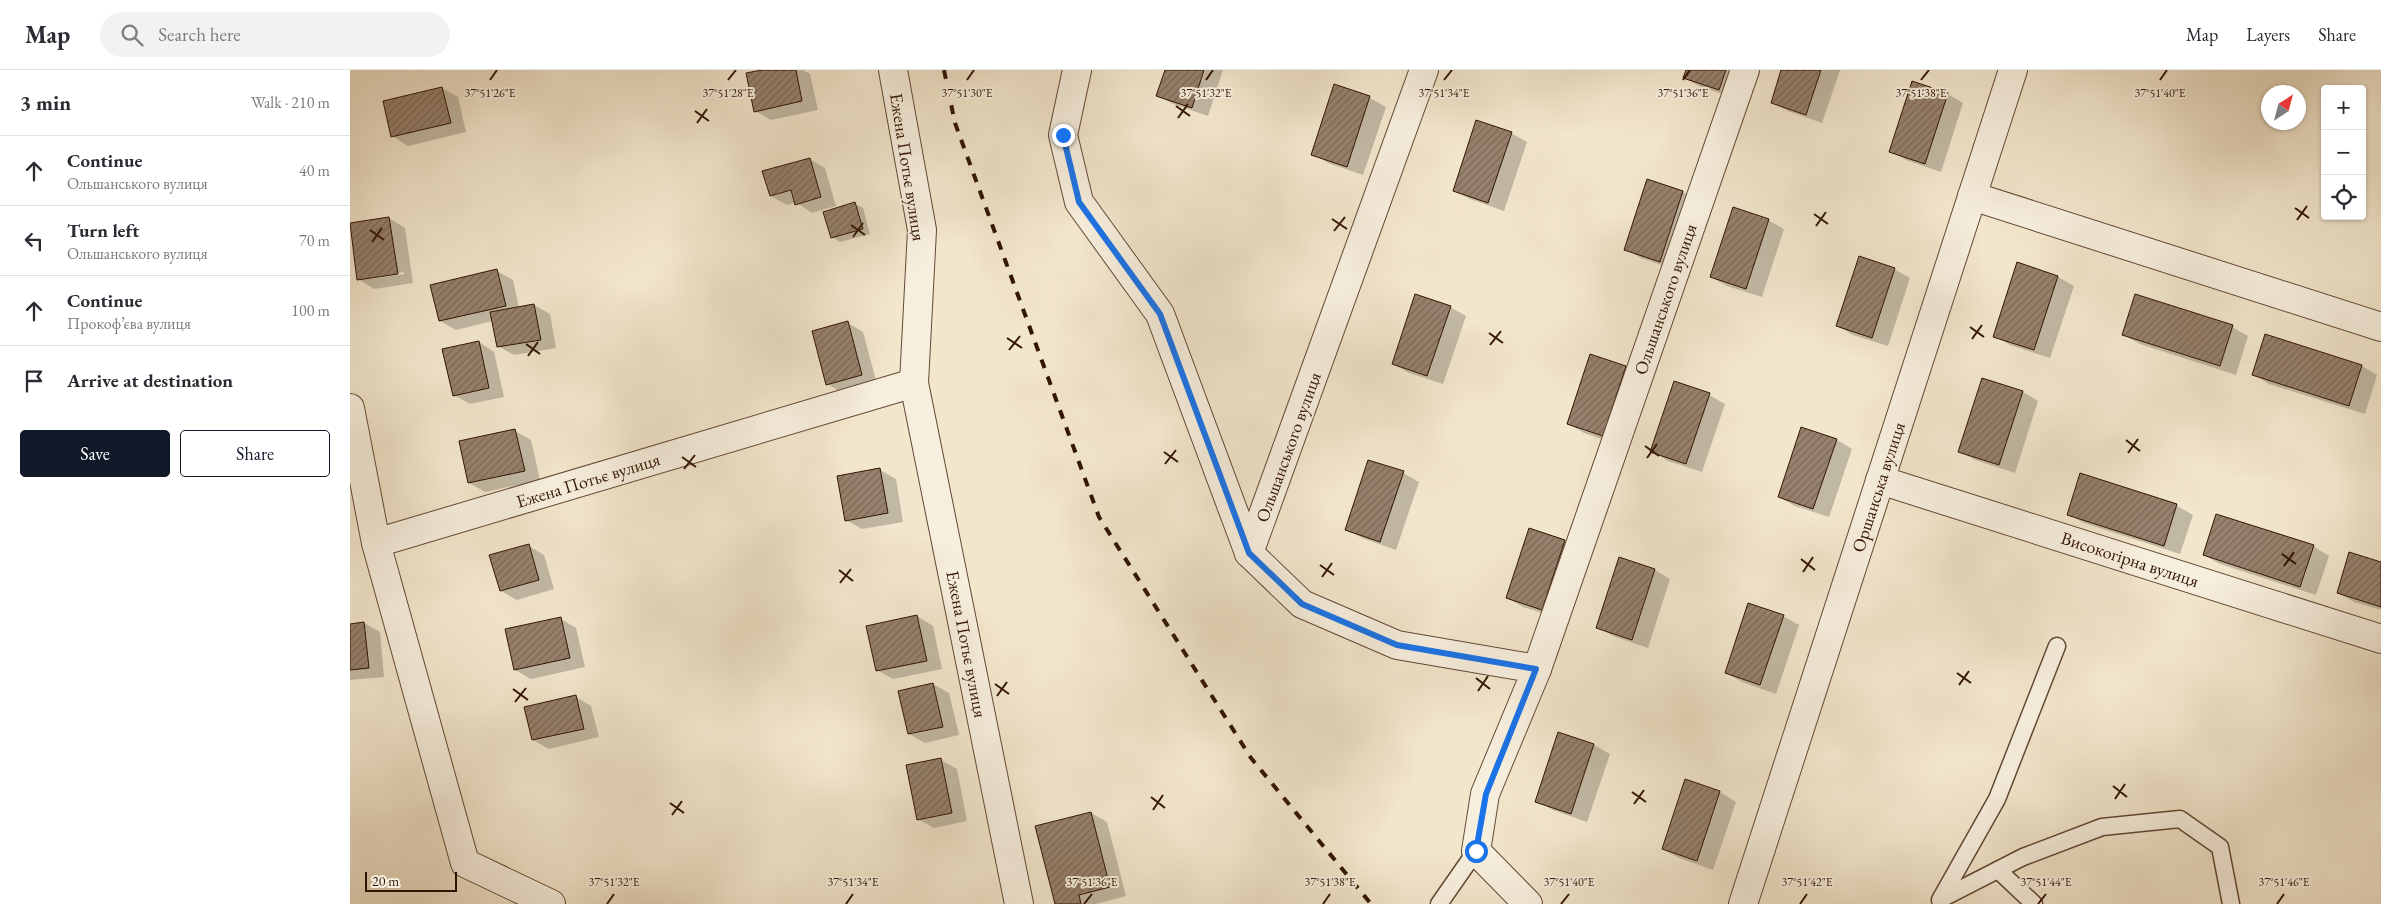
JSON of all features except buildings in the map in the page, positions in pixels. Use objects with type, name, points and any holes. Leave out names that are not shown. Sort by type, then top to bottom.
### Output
[{"type":"street","name":"Ежена Потьє вулиця","points":[[893,70],[922,230],[914,383],[1019,904]]},
{"type":"street","points":[[1078,70],[1063,135],[1079,202],[1160,314],[1249,553],[1302,604],[1397,645],[1536,669]]},
{"type":"street","name":"Ольшанського вулиця","points":[[1249,553],[1424,70]]},
{"type":"street","name":"Ольшанського вулиця","points":[[1476,851],[1486,794],[1536,669],[1745,70]]},
{"type":"street","name":"Оршанська вулиця","points":[[1743,904],[2013,70]]},
{"type":"street","points":[[1972,196],[2381,327]]},
{"type":"street","name":"Ежена Потьє вулиця","points":[[376,543],[914,383]]},
{"type":"street","points":[[350,408],[376,543],[465,863],[551,904]]},
{"type":"street","name":"Високогірна вулиця","points":[[1880,480],[2381,639]]},
{"type":"street","points":[[1476,851],[1528,904]]},
{"type":"lane","points":[[1939,901],[1997,799],[2057,646]]},
{"type":"lane","points":[[1939,901],[2023,858],[2102,827],[2180,818],[2220,847],[2231,904]]},
{"type":"lane","points":[[1439,904],[1476,851]]},
{"type":"lane","points":[[1998,870],[2034,904]]},
{"type":"railway","points":[[944,70],[955,123],[1099,517],[1251,758],[1371,904]]},
{"type":"route","points":[[1063,135],[1079,202],[1160,314],[1249,553],[1302,604],[1397,645],[1536,669],[1486,794],[1476,851]]}]
